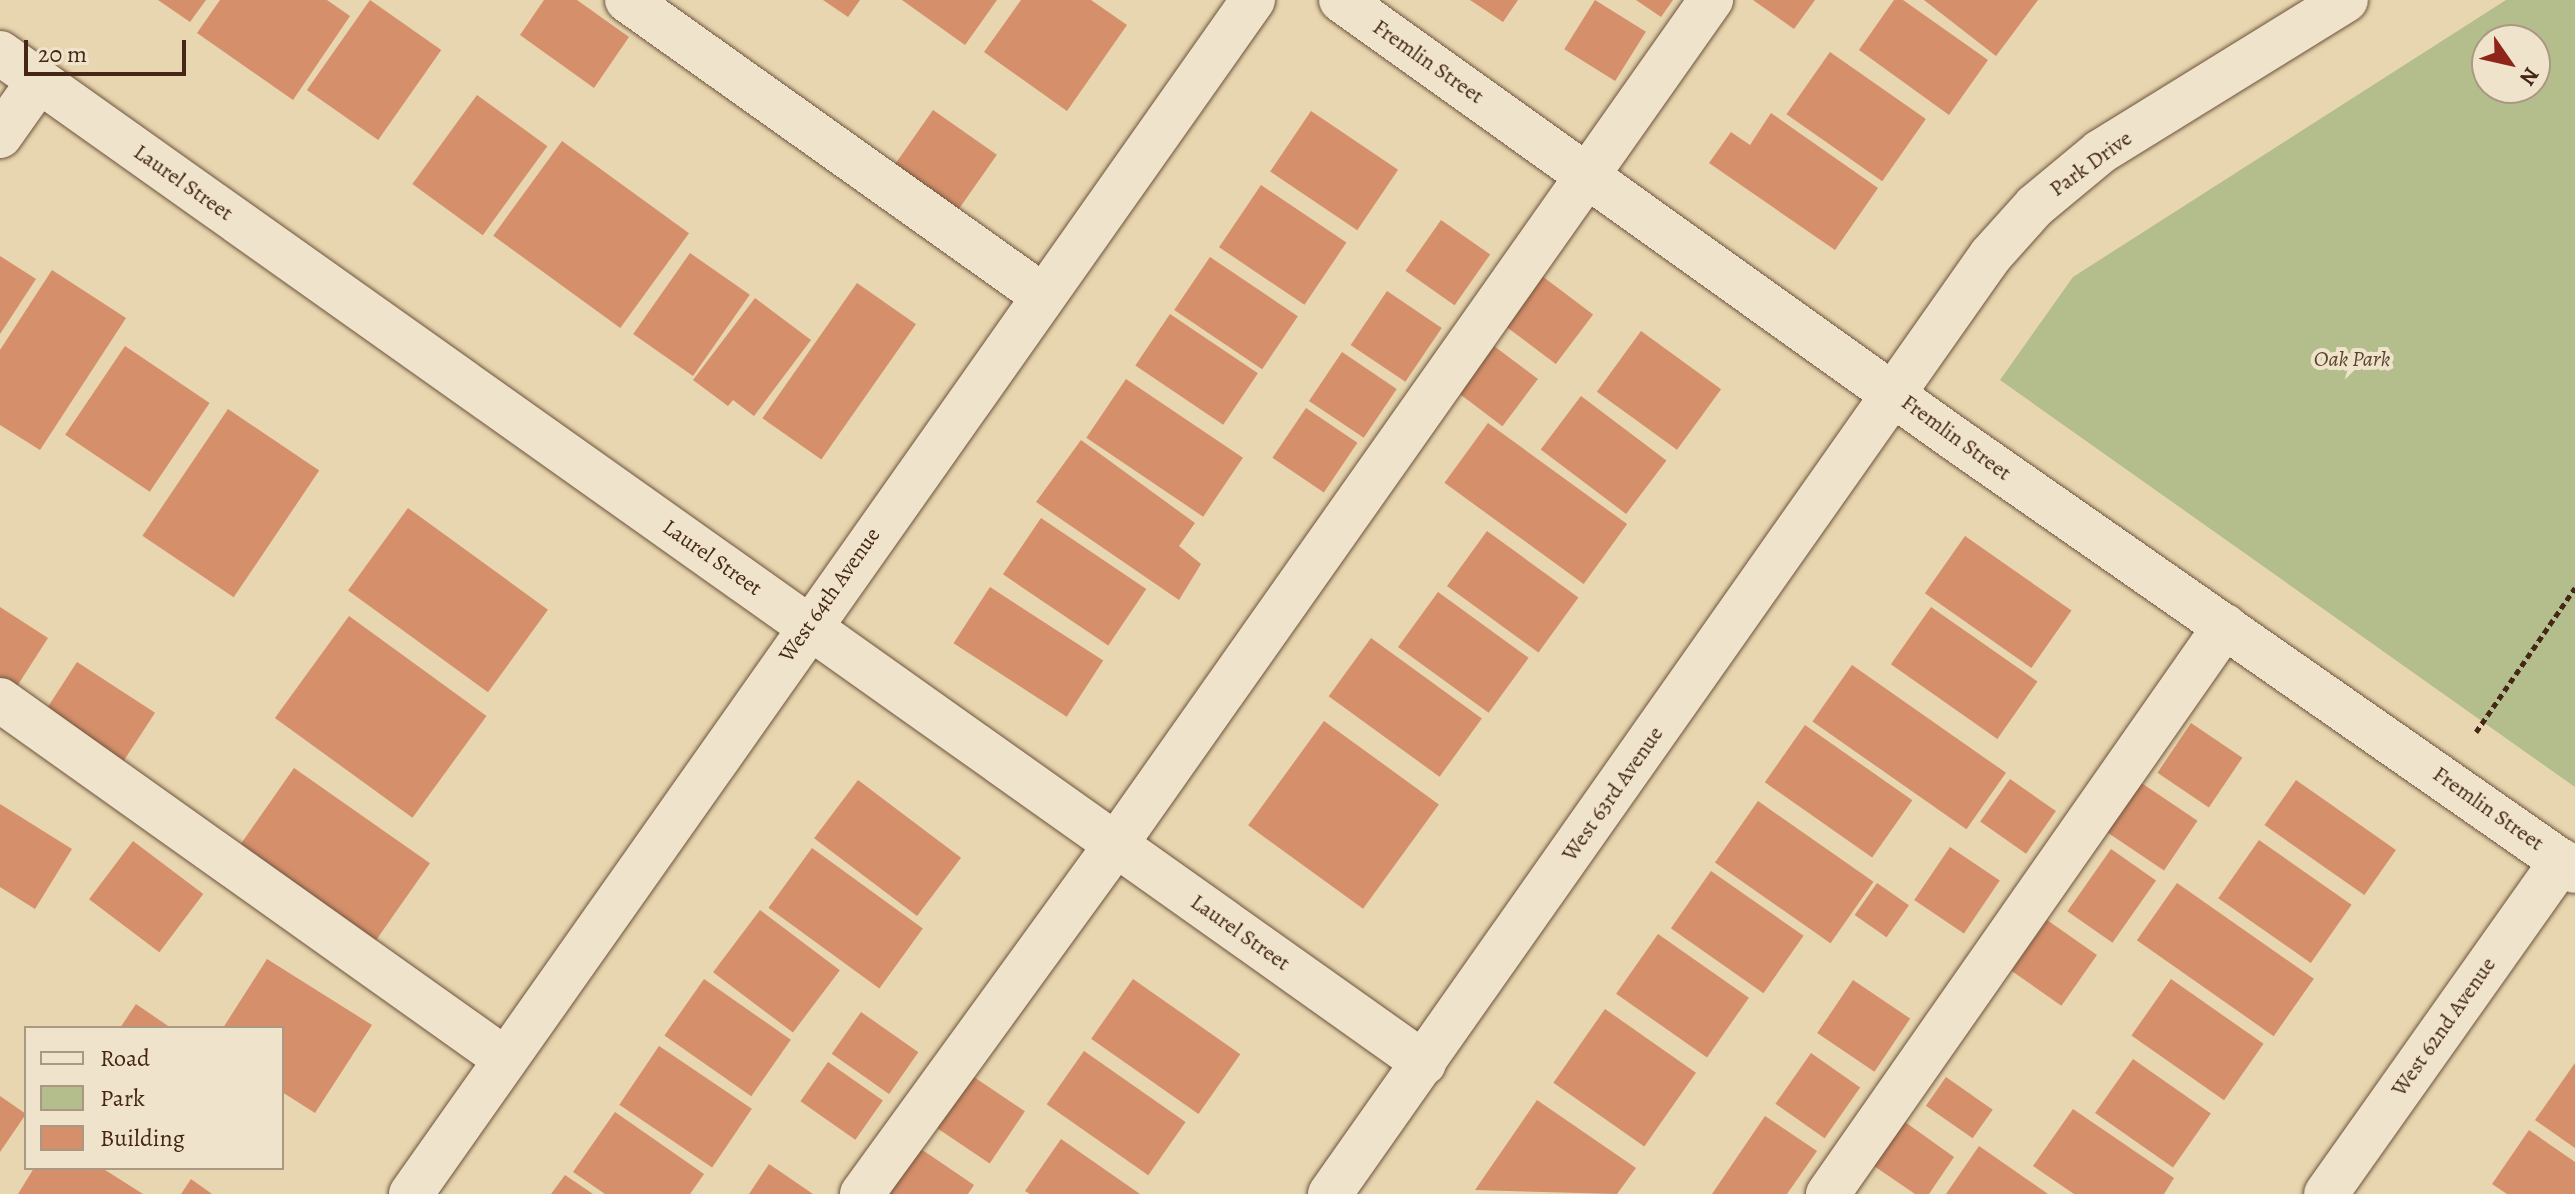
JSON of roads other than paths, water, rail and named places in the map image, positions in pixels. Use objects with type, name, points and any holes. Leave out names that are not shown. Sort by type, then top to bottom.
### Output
[{"type":"street","points":[[627,0],[1042,295]]},
{"type":"street","name":"West 64th Avenue","points":[[411,1194],[808,626],[1253,0]]},
{"type":"street","name":"Fremlin Street","points":[[1341,0],[1895,394],[2568,866]]},
{"type":"street","points":[[862,1194],[1116,844],[1711,0]]},
{"type":"street","name":"Park Drive","points":[[1895,394],[1991,255],[2035,206],[2100,152],[2346,0]]},
{"type":"street","name":"Laurel Street","points":[[0,53],[1424,1063]]},
{"type":"street","points":[[0,136],[39,81]]},
{"type":"street","name":"West 63rd Avenue","points":[[1330,1194],[1895,394]]},
{"type":"street","points":[[1828,1194],[2225,626]]},
{"type":"street","points":[[0,700],[505,1059]]},
{"type":"street","name":"West 62nd Avenue","points":[[2326,1194],[2568,866]]},
{"type":"park label","name":"Oak Park","points":[[2352,360]]}]
